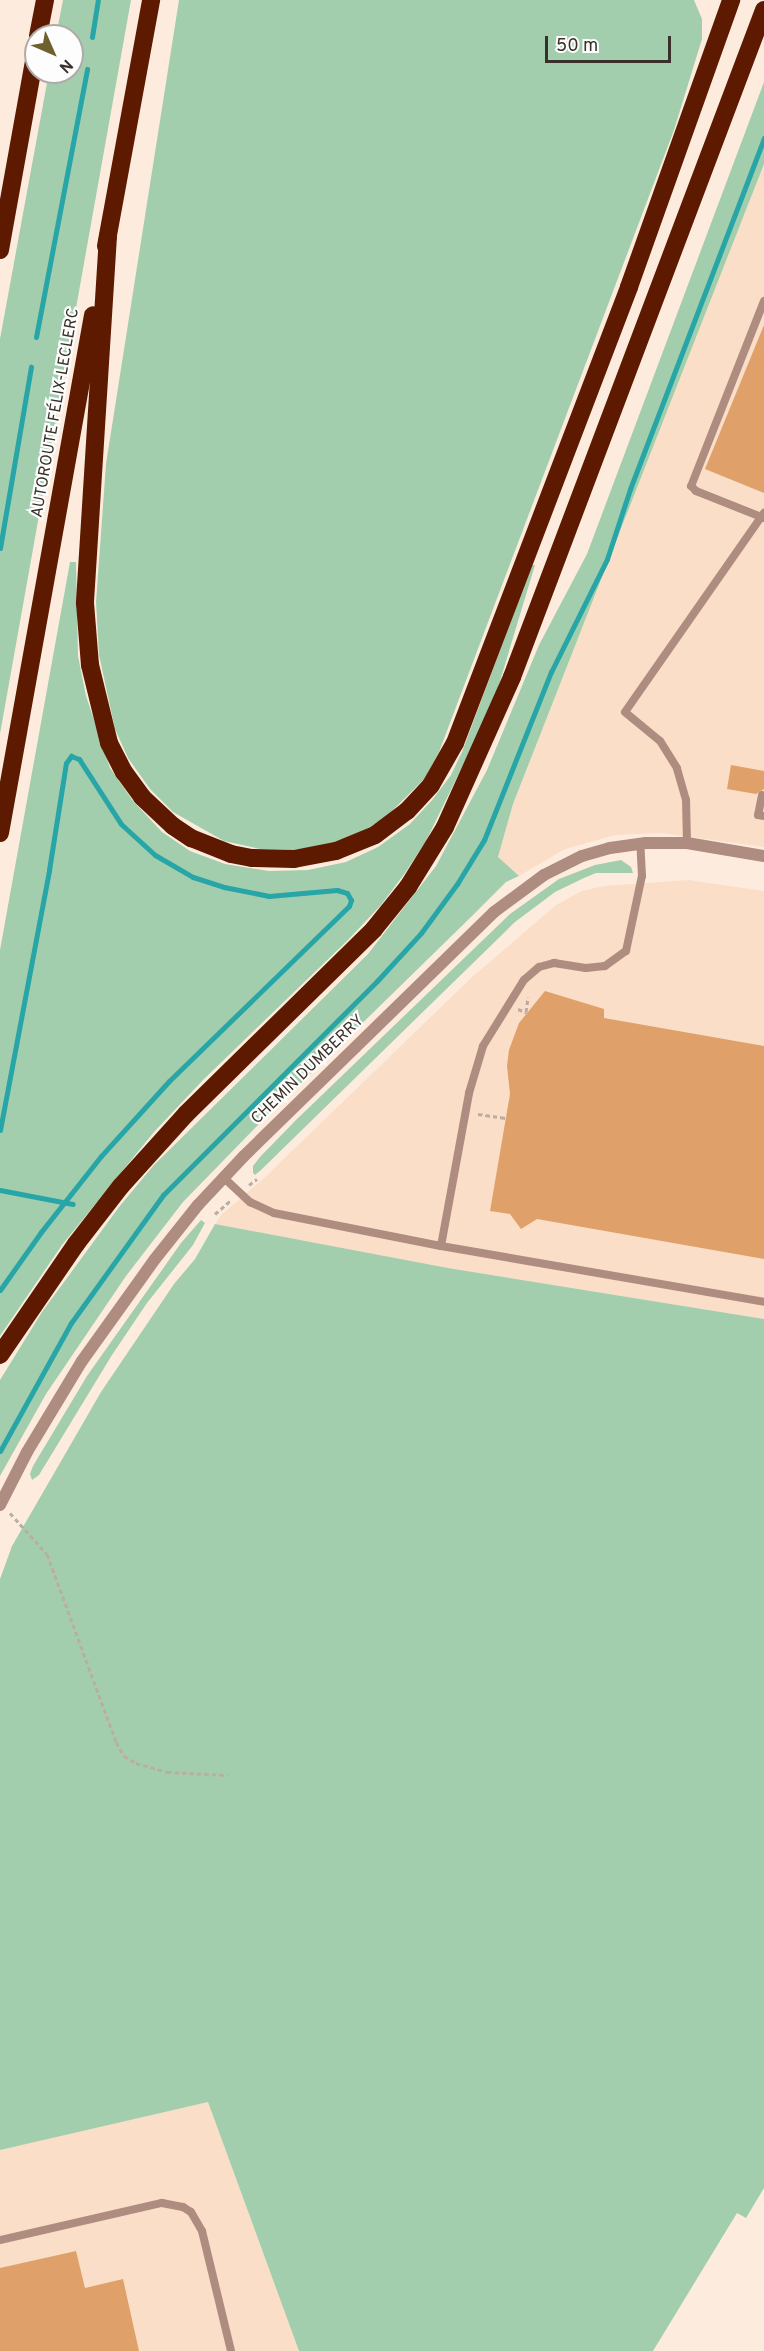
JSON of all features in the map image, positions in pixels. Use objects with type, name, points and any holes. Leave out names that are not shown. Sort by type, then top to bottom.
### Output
[{"type":"highway","points":[[40,24],[45,0]]},
{"type":"highway","name":"AUTOROUTE FÉLIX-LECLERC","points":[[0,833],[151,0]]},
{"type":"highway","points":[[108,236],[85,603],[90,665],[110,743],[124,772],[142,797],[173,826],[191,838],[231,854],[252,858],[294,859],[336,851],[375,835],[407,811],[431,785],[455,743],[629,287],[731,0]]},
{"type":"highway","points":[[0,1355],[76,1244],[121,1186],[186,1114],[374,929],[408,887],[445,827],[516,668],[764,10]]},
{"type":"highway","points":[[0,250],[30,84]]},
{"type":"highway","points":[[0,213],[12,186]]},
{"type":"street","name":"CHEMIN DUMBERRY","points":[[5,1509],[42,1426],[104,1329],[161,1251],[223,1177],[470,934],[510,899],[544,874],[582,856],[610,848],[640,843],[687,843],[764,856]]},
{"type":"lane","points":[[687,843],[686,800],[677,768],[660,741],[625,712],[763,516],[696,491],[691,486],[764,300]]},
{"type":"lane","points":[[762,795],[758,815],[764,816]]},
{"type":"lane","points":[[441,1246],[468,1093],[483,1046],[524,980],[539,967],[554,963],[586,968],[605,966],[626,951],[642,876],[640,843]]},
{"type":"lane","points":[[223,1177],[250,1202],[274,1213],[441,1246],[764,1302]]},
{"type":"lane","points":[[0,2240],[162,2203],[183,2207],[191,2212],[202,2231],[231,2351]]},
{"type":"path","points":[[487,1115],[506,1118]]},
{"type":"path","points":[[5,1509],[47,1554],[116,1742],[124,1756],[136,1763],[167,1773],[228,1775]]},
{"type":"shaded area","points":[[764,164],[764,847],[661,833],[615,835],[565,849],[519,876],[498,857],[513,804]]},
{"type":"shaded area","points":[[688,880],[764,891],[764,1319],[448,1268],[215,1224],[221,1215],[263,1179],[470,979],[556,905],[582,891],[604,886]]},
{"type":"shaded area","points":[[208,2102],[299,2351],[0,2351],[0,2148]]},
{"type":"green space","points":[[63,0],[131,0],[0,734],[0,339],[47,84],[84,84],[84,24],[58,24]]},
{"type":"green space","points":[[179,0],[694,0],[702,19],[702,39],[674,130],[439,752],[425,778],[386,817],[360,833],[326,845],[293,850],[260,849],[224,841],[173,812],[150,789],[128,758],[115,729],[99,655],[96,602],[106,464]]},
{"type":"green space","points":[[764,82],[764,164],[513,804],[498,857],[519,876],[506,882],[256,1127],[183,1202],[126,1276],[46,1394],[0,1476],[0,1380],[42,1312],[119,1207],[153,1166],[368,954],[436,866],[487,770],[539,645],[587,554]]},
{"type":"green space","points":[[70,562],[76,562],[78,656],[86,696],[110,768],[133,801],[162,832],[190,851],[225,864],[269,871],[308,870],[346,862],[378,847],[410,824],[433,799],[451,775],[462,752],[532,565],[535,565],[494,701],[426,841],[405,873],[381,905],[347,941],[203,1080],[154,1132],[62,1245],[0,1336],[0,950]]},
{"type":"green space","points":[[621,860],[631,867],[633,873],[596,873],[555,892],[515,922],[261,1170],[255,1175],[253,1173],[253,1166],[260,1157],[296,1120],[510,914],[559,879],[595,865]]},
{"type":"green space","points":[[201,1220],[205,1223],[193,1245],[147,1303],[112,1355],[39,1475],[32,1480],[30,1474],[33,1466],[87,1376],[181,1243]]},
{"type":"green space","points":[[215,1224],[448,1268],[764,1319],[764,2188],[746,2218],[737,2213],[653,2351],[299,2351],[208,2102],[0,2150],[0,1579],[12,1546],[101,1392],[174,1284],[195,1259]]},
{"type":"building","points":[[764,325],[764,493],[705,469]]},
{"type":"building","points":[[731,765],[764,771],[764,789],[756,794],[727,789]]},
{"type":"building","points":[[545,991],[604,1009],[604,1018],[764,1046],[764,1259],[537,1219],[521,1229],[510,1214],[490,1211],[510,1094],[507,1066],[509,1050],[519,1023]]},
{"type":"building","points":[[76,2251],[85,2288],[123,2279],[139,2351],[0,2351],[0,2268]]},
{"type":"waterway","points":[[92,37],[98,0]]},
{"type":"waterway","points":[[36,337],[87,69]]},
{"type":"waterway","points":[[0,1451],[71,1323],[163,1195],[377,981],[421,933],[457,884],[484,840],[551,672],[607,559],[630,489],[764,138]]},
{"type":"waterway","points":[[0,548],[31,367]]},
{"type":"waterway","points":[[0,1130],[49,870],[66,763],[71,756],[79,759],[121,824],[155,855],[193,877],[224,887],[269,896],[337,890],[347,893],[351,900],[349,906],[169,1081],[101,1156],[41,1232],[0,1290]]},
{"type":"waterway","points":[[0,1190],[73,1204]]}]
